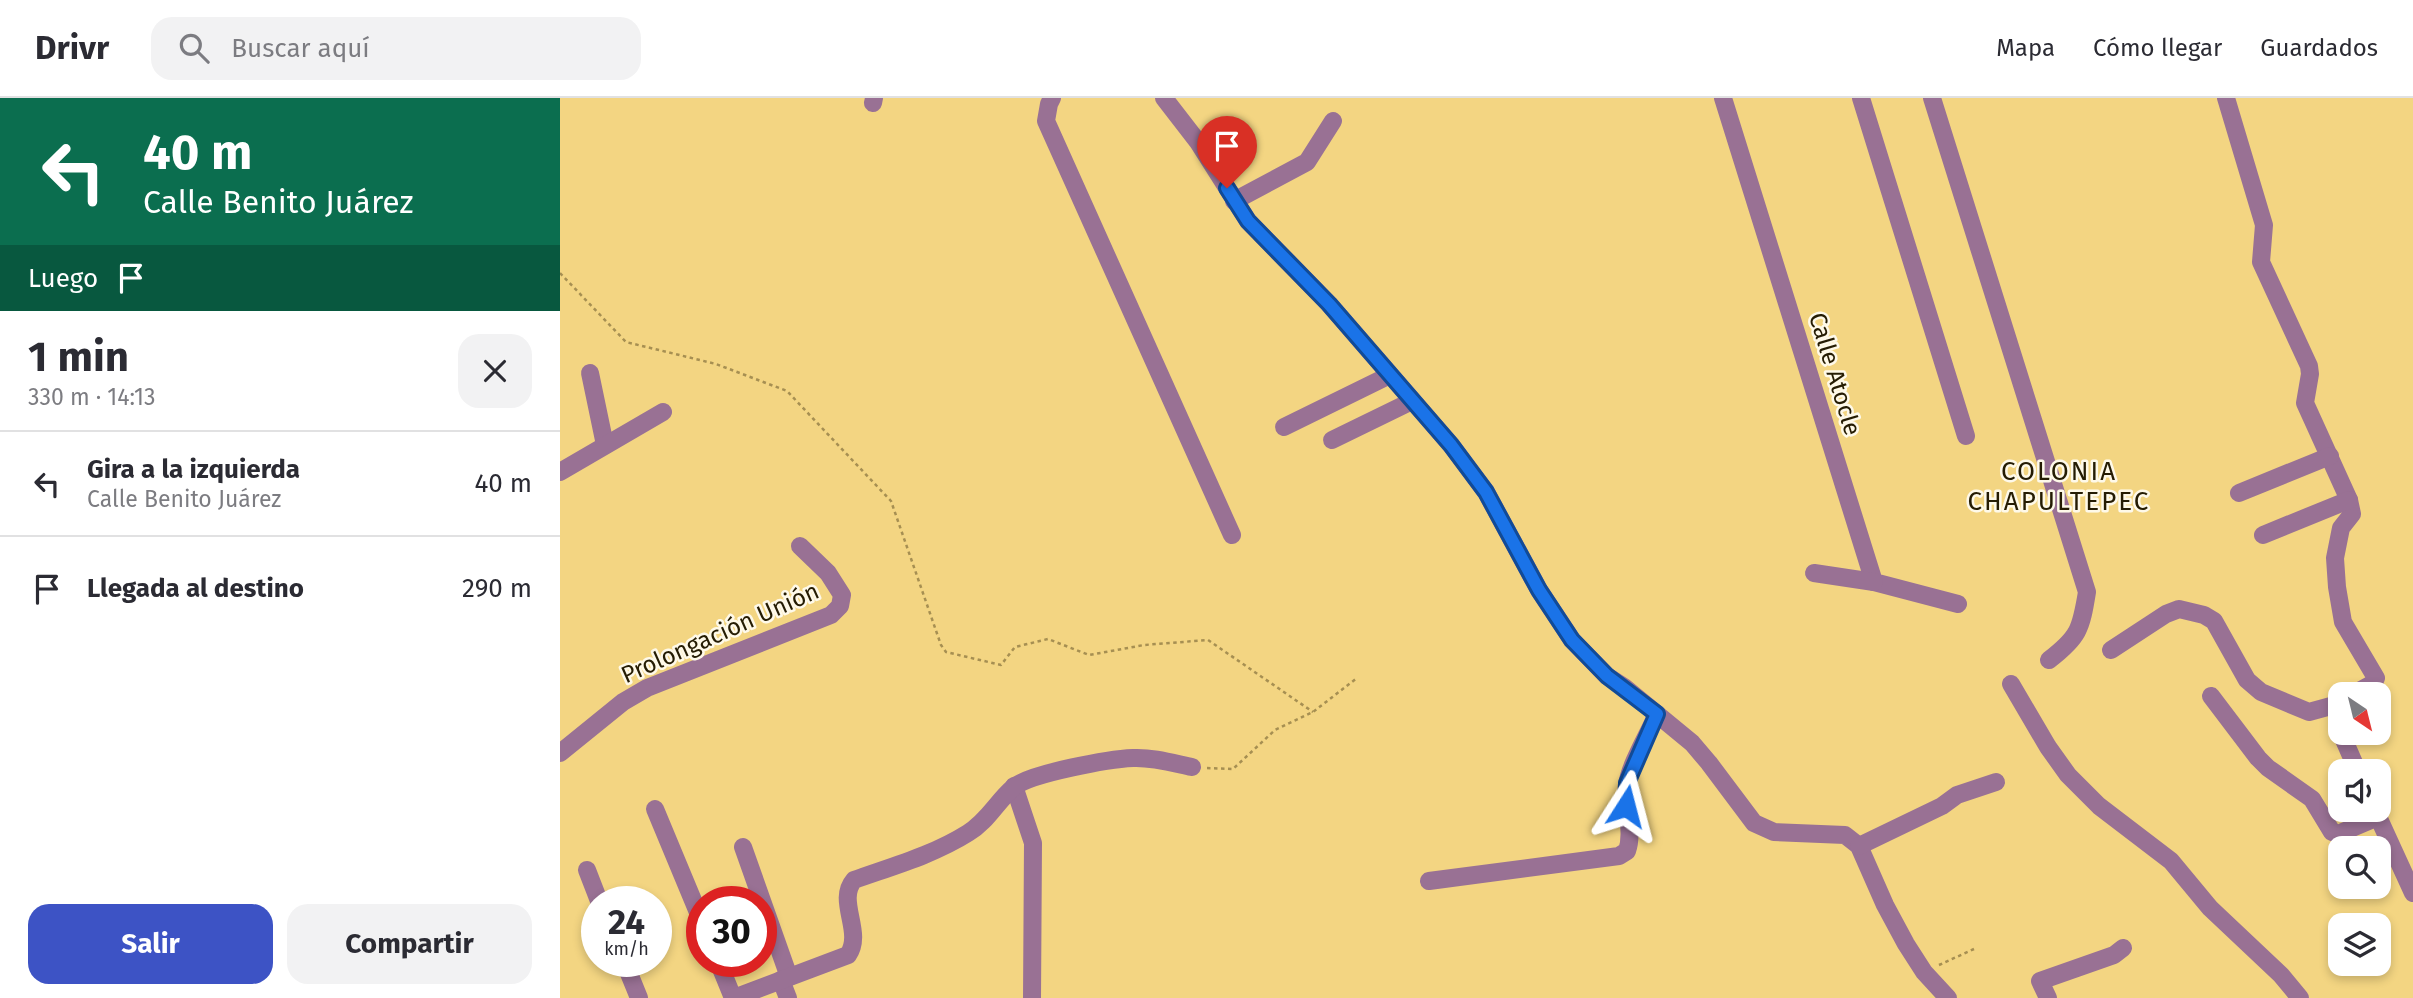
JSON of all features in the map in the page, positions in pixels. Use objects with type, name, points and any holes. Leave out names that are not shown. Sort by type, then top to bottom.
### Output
[{"type":"street","points":[[1052,98],[1046,121],[1232,535]]},
{"type":"street","points":[[1164,98],[1198,142],[1248,221],[1329,304],[1451,445],[1486,492],[1539,590],[1572,640],[1607,676],[1657,714],[1701,753],[1755,823],[1774,832],[1845,835],[1859,846],[1885,905],[1924,972],[1948,998]]},
{"type":"street","name":"Calle Atocle","points":[[1723,98],[1874,582]]},
{"type":"street","points":[[1861,98],[1966,436]]},
{"type":"street","points":[[1931,98],[2087,592],[2079,630],[2070,643],[2049,660]]},
{"type":"street","points":[[2226,98],[2262,215],[2264,225],[2261,262],[2309,366],[2305,403],[2350,500],[2352,514],[2341,528],[2335,558],[2337,587],[2343,622],[2376,678],[2374,682]]},
{"type":"street","points":[[1234,201],[1307,162],[1333,121]]},
{"type":"street","points":[[590,373],[605,445]]},
{"type":"street","points":[[1284,427],[1391,375]]},
{"type":"street","points":[[1332,440],[1412,401]]},
{"type":"street","points":[[560,471],[663,412]]},
{"type":"street","points":[[2239,493],[2330,456]]},
{"type":"street","points":[[2263,535],[2350,500]]},
{"type":"street","name":"Prolongación Unión","points":[[560,753],[623,702],[647,688],[831,615],[840,606],[842,595],[828,573],[800,546]]},
{"type":"street","points":[[1814,573],[1874,582],[1958,604]]},
{"type":"street","points":[[2111,650],[2166,614],[2179,609],[2204,615],[2214,621],[2247,680],[2261,692],[2309,712],[2328,706]]},
{"type":"street","points":[[2011,684],[2068,775],[2099,806],[2171,861],[2210,908],[2281,975],[2300,998]]},
{"type":"street","points":[[2211,696],[2268,768],[2312,799],[2332,832],[2338,835],[2362,822]]},
{"type":"street","points":[[1429,881],[1619,856],[1628,851],[1630,842],[1626,806],[1627,783],[1657,714]]},
{"type":"street","points":[[725,977],[734,998],[848,955],[855,939],[849,907],[849,886],[854,880],[934,851],[969,832],[985,821],[1014,786],[1040,775],[1132,758],[1153,759],[1192,767]]},
{"type":"street","points":[[1859,846],[1941,806],[1957,795],[1996,782]]},
{"type":"street","points":[[1014,786],[1033,843],[1032,998]]},
{"type":"street","points":[[655,809],[687,886]]},
{"type":"street","points":[[2380,822],[2413,893]]},
{"type":"street","points":[[743,847],[785,978],[788,998]]},
{"type":"street","points":[[587,870],[593,886]]},
{"type":"street","points":[[2048,998],[2040,981],[2114,954],[2123,948]]},
{"type":"street","points":[[630,977],[639,998]]},
{"type":"path","points":[[560,273],[626,342],[716,364],[787,391],[891,501],[941,645],[946,652],[1001,665],[1015,647],[1048,639],[1089,655],[1144,645],[1208,640],[1313,712]]},
{"type":"path","points":[[1192,767],[1233,769],[1275,730],[1313,712],[1357,678]]},
{"type":"path","points":[[1924,972],[1974,949]]},
{"type":"district","name":"COLONIA CHAPULTEPEC","points":[[2059,486]]},
{"type":"route","points":[[1227,188],[1248,221],[1329,304],[1451,445],[1486,492],[1552,613],[1572,640],[1607,676],[1657,714],[1627,783],[1626,806]]}]
